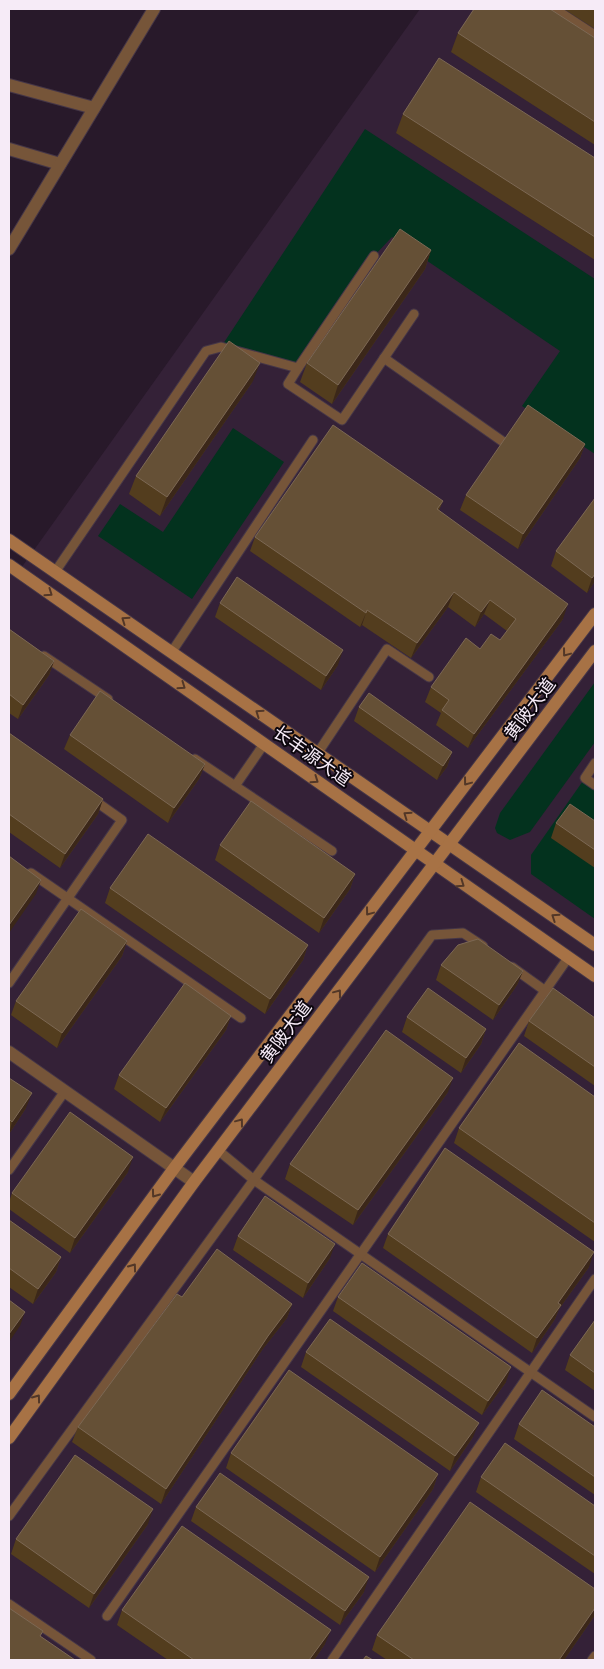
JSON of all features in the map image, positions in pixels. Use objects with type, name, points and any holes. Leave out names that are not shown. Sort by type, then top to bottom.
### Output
[{"type":"street","points":[[9,249],[154,9]]},
{"type":"street","points":[[9,85],[94,108]]},
{"type":"street","points":[[9,149],[60,164]]},
{"type":"street","name":"长丰源大道","points":[[9,540],[595,945]]},
{"type":"street","name":"长丰源大道","points":[[9,565],[434,865],[595,976]]},
{"type":"street","name":"黄陂大道","points":[[9,1394],[175,1166],[595,614]]},
{"type":"street","name":"黄陂大道","points":[[9,1438],[194,1182],[595,651]]},
{"type":"street","points":[[9,1052],[175,1166],[194,1182]]},
{"type":"lane","points":[[555,9],[595,35]]},
{"type":"lane","points":[[374,256],[288,384],[342,420],[414,314]]},
{"type":"lane","points":[[54,572],[206,351],[221,347],[298,368]]},
{"type":"lane","points":[[384,358],[502,441]]},
{"type":"lane","points":[[171,652],[313,440]]},
{"type":"lane","points":[[33,648],[114,703]]},
{"type":"lane","points":[[317,754],[387,649],[429,677]]},
{"type":"lane","points":[[235,786],[264,744]]},
{"type":"lane","points":[[186,753],[332,851]]},
{"type":"lane","points":[[595,763],[585,778],[595,785]]},
{"type":"lane","points":[[9,983],[122,820],[82,792]]},
{"type":"lane","points":[[23,868],[241,1018]]},
{"type":"lane","points":[[9,1516],[432,935],[463,933],[492,952]]},
{"type":"lane","points":[[107,1616],[568,958]]},
{"type":"lane","points":[[507,963],[566,1006]]},
{"type":"lane","points":[[9,1170],[65,1091]]},
{"type":"lane","points":[[219,1151],[254,1180],[595,1417]]},
{"type":"lane","points":[[332,1660],[595,1279]]},
{"type":"lane","points":[[9,1604],[91,1660]]},
{"type":"lane","points":[[592,1660],[595,1656]]},
{"type":"shaded area","points":[[420,9],[595,9],[595,1660],[9,1660],[9,565],[19,571]]},
{"type":"green space","points":[[365,129],[595,279],[595,454],[522,406],[560,351],[392,237],[374,256],[298,368],[221,347]]},
{"type":"green space","points":[[233,428],[284,462],[192,599],[98,536],[120,504],[163,532]]},
{"type":"green space","points":[[595,682],[595,742],[530,832],[510,840],[497,833],[495,828],[500,813]]},
{"type":"green space","points":[[585,778],[595,785],[595,919],[531,874],[531,855]]},
{"type":"building","points":[[474,9],[550,9],[595,38],[595,122],[458,33]]},
{"type":"building","points":[[439,58],[595,158],[595,237],[403,114]]},
{"type":"building","points":[[400,229],[431,250],[338,385],[307,363]]},
{"type":"building","points":[[229,341],[260,363],[167,497],[136,476]]},
{"type":"building","points":[[528,405],[585,444],[523,534],[466,495]]},
{"type":"building","points":[[333,425],[443,501],[437,509],[568,604],[474,734],[442,710],[449,700],[431,687],[466,638],[480,649],[491,634],[500,640],[516,619],[490,600],[481,612],[454,592],[417,643],[367,610],[366,613],[255,537]]},
{"type":"building","points":[[595,498],[595,574],[592,578],[556,551]]},
{"type":"building","points":[[237,577],[343,650],[326,676],[220,603]]},
{"type":"building","points":[[9,629],[54,661],[23,705],[9,694]]},
{"type":"building","points":[[100,691],[205,764],[174,808],[70,735]]},
{"type":"building","points":[[369,693],[452,752],[443,766],[359,707]]},
{"type":"building","points":[[9,733],[103,799],[65,854],[9,814]]},
{"type":"building","points":[[251,801],[355,874],[324,918],[220,845]]},
{"type":"building","points":[[570,804],[595,821],[595,850],[556,823]]},
{"type":"building","points":[[148,834],[308,945],[270,999],[110,888]]},
{"type":"building","points":[[9,856],[41,880],[9,925]]},
{"type":"building","points":[[81,909],[127,941],[62,1033],[16,1001]]},
{"type":"building","points":[[478,939],[523,971],[499,1005],[441,965],[458,945]]},
{"type":"building","points":[[185,983],[231,1016],[166,1108],[119,1075]]},
{"type":"building","points":[[428,988],[486,1029],[466,1058],[407,1017]]},
{"type":"building","points":[[553,988],[595,1018],[595,1067],[529,1021]]},
{"type":"building","points":[[386,1030],[453,1078],[358,1210],[290,1164]]},
{"type":"building","points":[[519,1043],[595,1097],[595,1223],[459,1128]]},
{"type":"building","points":[[9,1078],[32,1093],[12,1122],[9,1119]]},
{"type":"building","points":[[70,1112],[133,1157],[75,1238],[12,1193]]},
{"type":"building","points":[[445,1148],[594,1252],[558,1303],[561,1305],[537,1338],[388,1234]]},
{"type":"building","points":[[265,1196],[335,1244],[308,1283],[238,1236]]},
{"type":"building","points":[[9,1220],[61,1257],[38,1289],[9,1268]]},
{"type":"building","points":[[217,1249],[292,1304],[268,1336],[166,1489],[78,1427],[177,1294],[182,1297]]},
{"type":"building","points":[[362,1263],[511,1367],[488,1401],[338,1297]]},
{"type":"building","points":[[9,1300],[25,1312],[9,1334]]},
{"type":"building","points":[[330,1319],[479,1423],[455,1456],[306,1352]]},
{"type":"building","points":[[595,1320],[595,1373],[570,1355]]},
{"type":"building","points":[[289,1370],[438,1474],[380,1557],[231,1453]]},
{"type":"building","points":[[542,1390],[595,1427],[595,1477],[519,1424]]},
{"type":"building","points":[[505,1443],[595,1506],[595,1556],[481,1477]]},
{"type":"building","points":[[75,1455],[153,1509],[94,1594],[16,1539]]},
{"type":"building","points":[[220,1473],[369,1577],[345,1611],[196,1507]]},
{"type":"building","points":[[470,1502],[595,1589],[595,1608],[559,1660],[414,1660],[377,1635]]},
{"type":"building","points":[[182,1526],[331,1630],[309,1660],[194,1660],[122,1610]]},
{"type":"building","points":[[9,1608],[43,1631],[40,1636],[75,1660],[9,1660]]},
{"type":"building","points":[[366,1656],[373,1660],[363,1660]]}]
